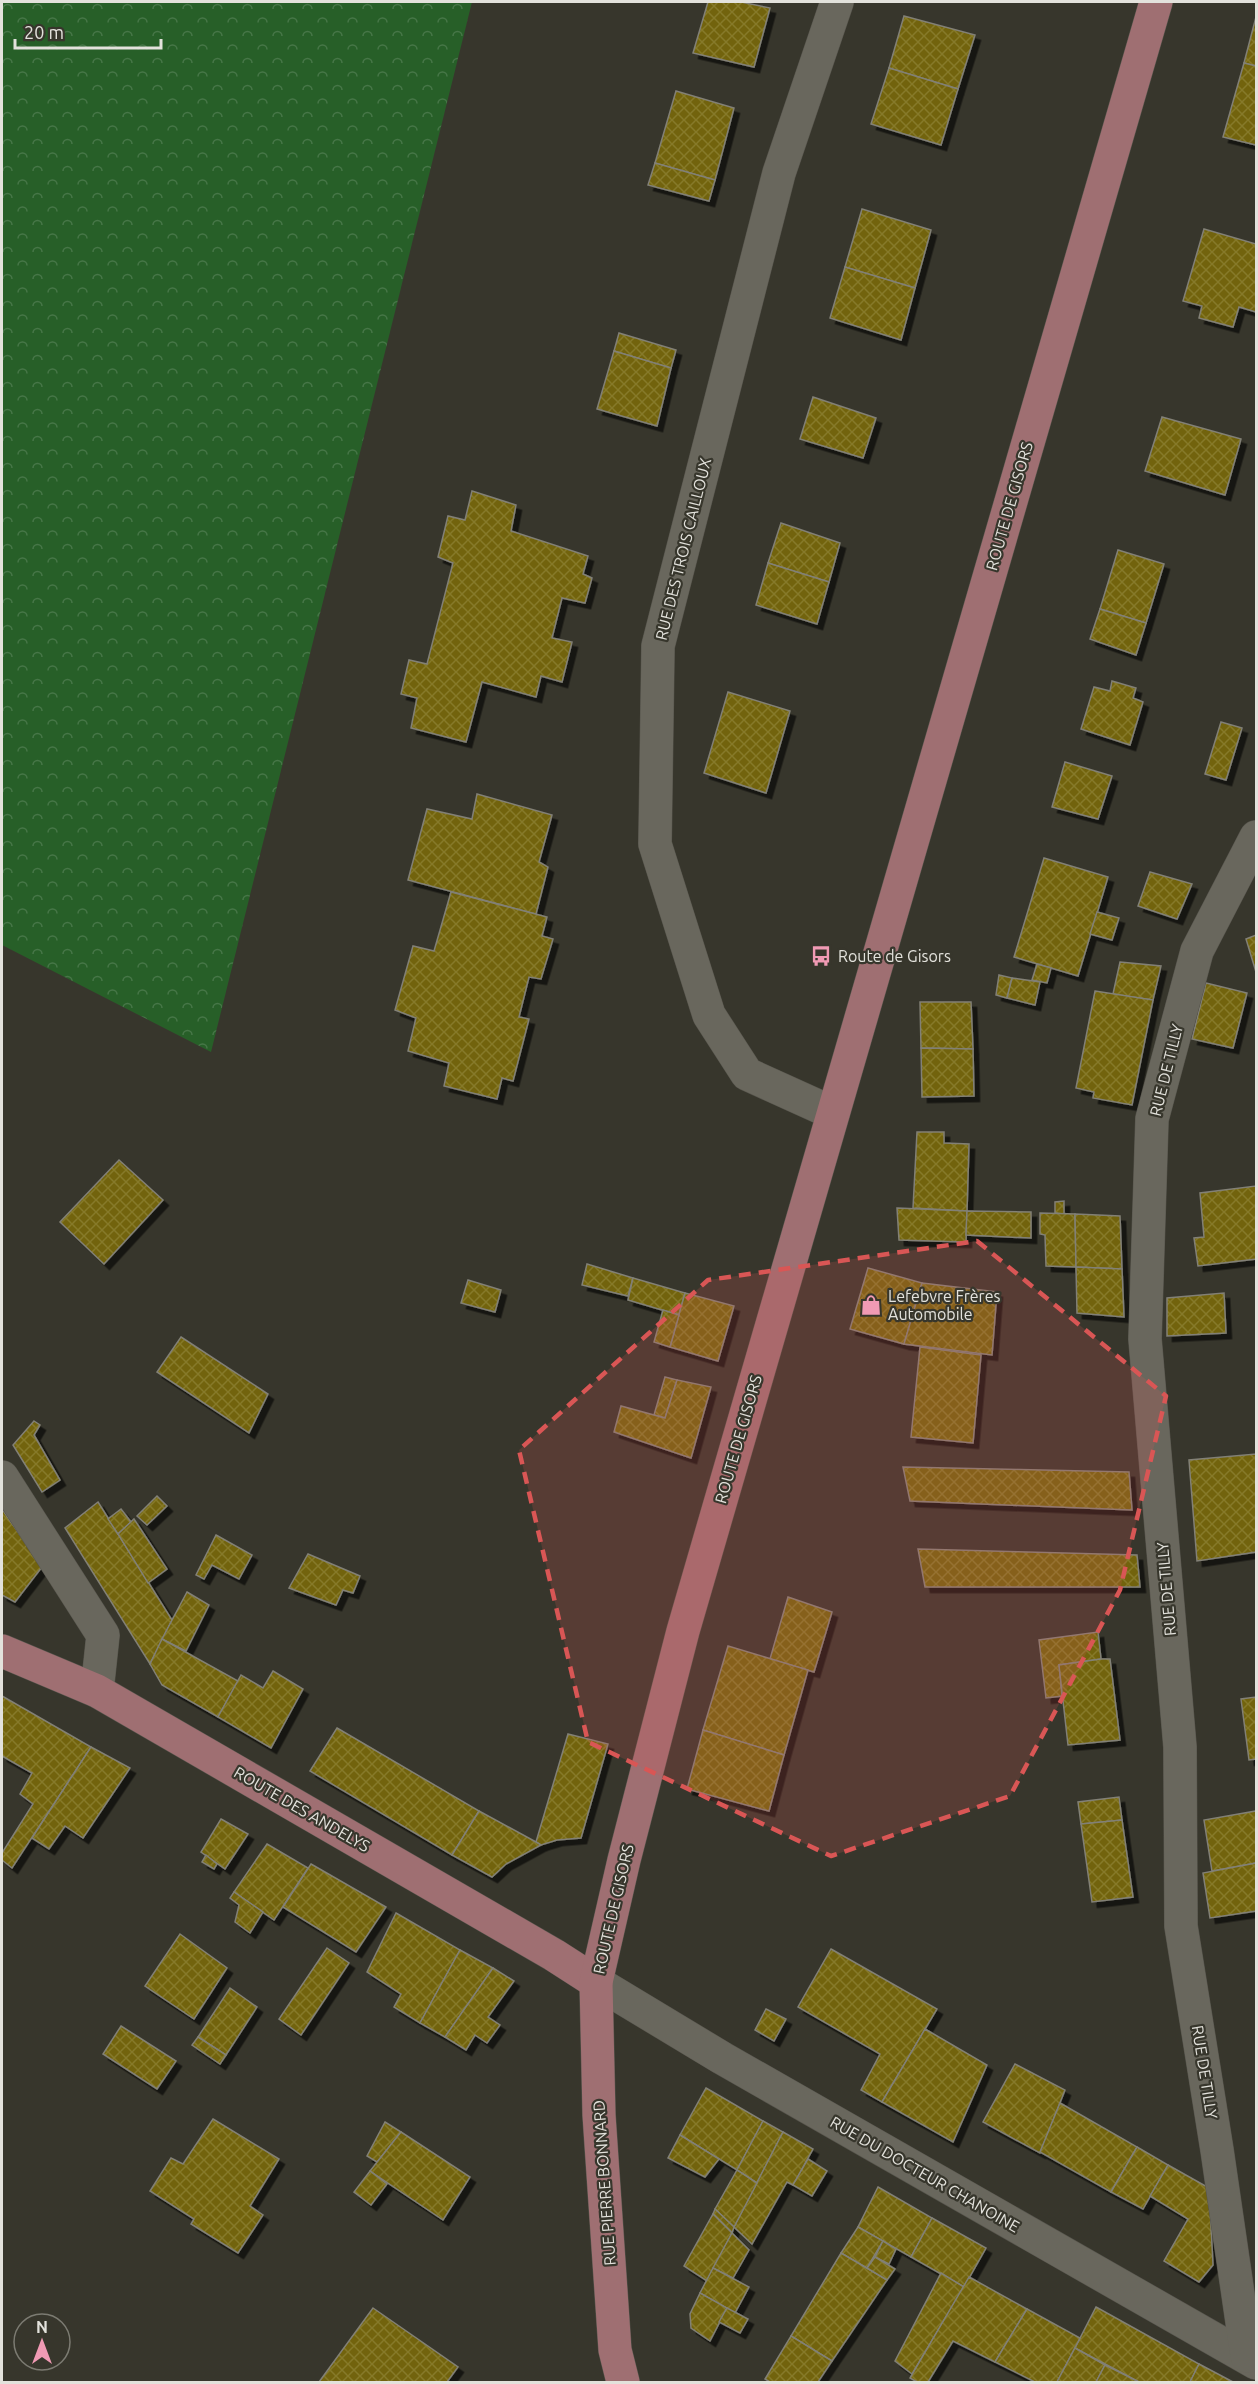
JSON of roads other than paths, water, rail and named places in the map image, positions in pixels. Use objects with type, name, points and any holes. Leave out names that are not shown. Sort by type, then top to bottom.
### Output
[{"type":"main road","name":"ROUTE DE GISORS","points":[[596,1982],[624,1860],[683,1631],[1156,2]]},
{"type":"main road","name":"ROUTE DES ANDELYS","points":[[2,1651],[97,1691],[554,1954],[596,1982]]},
{"type":"main road","name":"RUE PIERRE BONNARD","points":[[596,1982],[600,2127],[615,2350],[623,2382]]},
{"type":"street","name":"RUE DES TROIS CAILLOUX","points":[[833,1113],[747,1074],[709,1015],[656,844],[658,646],[779,173],[837,2]]},
{"type":"street","name":"RUE DE TILLY","points":[[1252,2360],[1181,1926],[1180,1748],[1145,1339],[1152,1119],[1197,951],[1257,837]]},
{"type":"street","points":[[2,1477],[103,1635],[97,1691]]},
{"type":"street","name":"RUE DU DOCTEUR CHANOINE","points":[[596,1982],[722,2058],[1252,2360]]},
{"type":"place","name":"Route de Gisors","points":[[821,956]]},
{"type":"place","name":"Lefebvre Frères Automobile","points":[[871,1305]]}]
